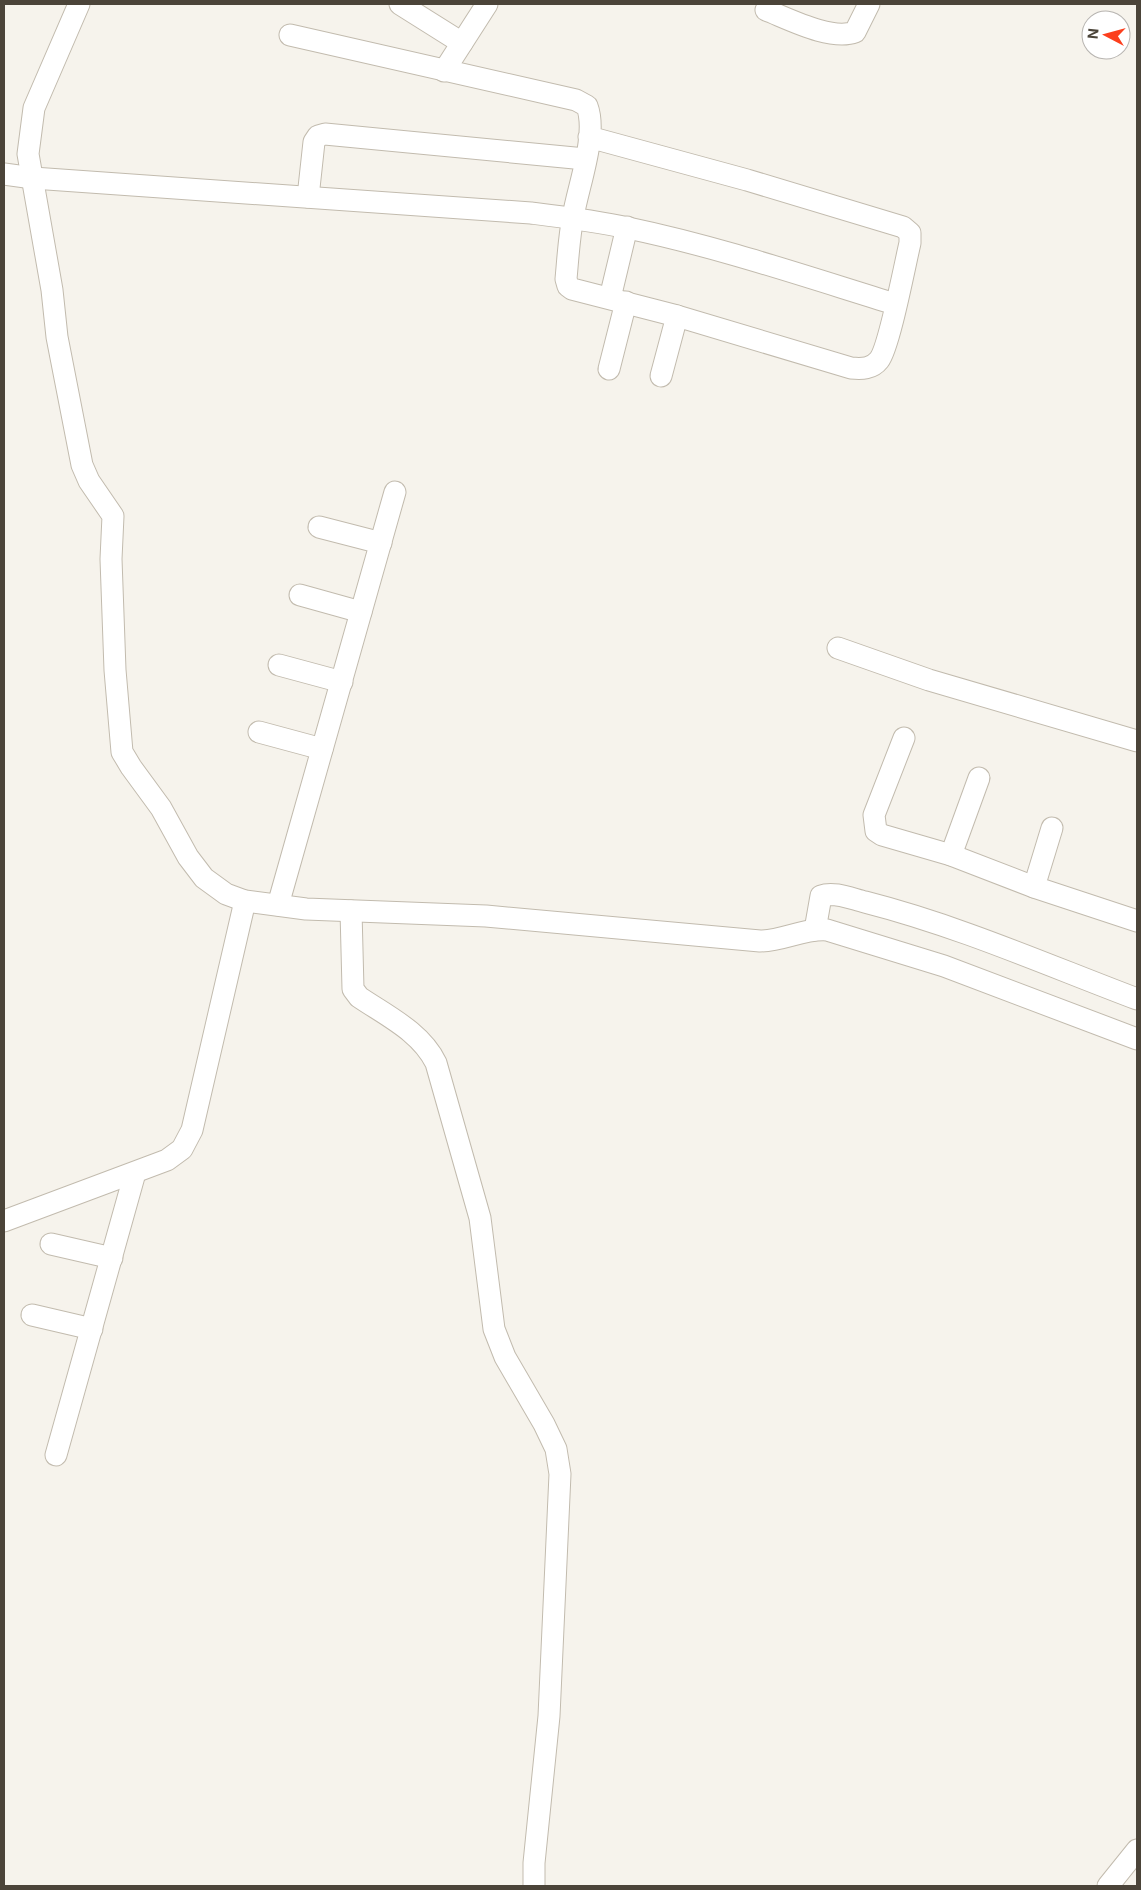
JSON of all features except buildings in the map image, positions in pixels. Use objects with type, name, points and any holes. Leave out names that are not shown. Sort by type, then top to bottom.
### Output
[{"type":"street","points":[[79,4],[34,108],[28,154],[52,290],[57,337],[82,465],[88,481],[113,516],[111,559],[115,670],[122,752],[161,808],[188,857],[204,878],[226,894],[245,901],[278,905],[351,911],[486,916],[760,942],[815,930],[837,932],[944,966],[1137,1039]]},
{"type":"street","points":[[400,4],[462,43]]},
{"type":"street","points":[[444,71],[488,4]]},
{"type":"street","points":[[766,10],[832,34],[845,36],[854,32],[869,4]]},
{"type":"street","points":[[290,35],[576,100],[587,106],[591,116],[589,137],[572,218],[566,279],[568,286],[572,289],[677,316],[851,368],[862,370],[872,367],[881,359],[910,243],[910,233],[903,228],[747,180],[589,137]]},
{"type":"street","points":[[308,197],[314,142],[318,136],[325,134],[585,159]]},
{"type":"street","points":[[4,174],[33,178],[572,218],[627,227],[734,255],[895,304]]},
{"type":"street","points":[[608,369],[627,227]]},
{"type":"street","points":[[661,376],[677,316]]},
{"type":"street","points":[[278,905],[396,492]]},
{"type":"street","points":[[319,527],[381,543]]},
{"type":"street","points":[[300,595],[361,612]]},
{"type":"street","points":[[838,648],[929,680],[1137,741]]},
{"type":"street","points":[[280,665],[342,682]]},
{"type":"street","points":[[259,732],[322,749]]},
{"type":"street","points":[[904,738],[874,815],[876,831],[882,835],[951,855],[1034,887],[1137,920]]},
{"type":"street","points":[[951,855],[979,778]]},
{"type":"street","points":[[1034,887],[1052,828]]},
{"type":"street","points":[[815,930],[821,896],[836,895],[937,922],[1137,999]]},
{"type":"street","points":[[4,1221],[167,1160],[182,1148],[192,1130],[245,901]]},
{"type":"street","points":[[351,911],[353,989],[359,997],[428,1047],[436,1063],[480,1218],[494,1329],[505,1357],[544,1424],[556,1449],[560,1474],[560,1516],[549,1716],[534,1863],[534,1886]]},
{"type":"street","points":[[56,1455],[135,1172]]},
{"type":"street","points":[[51,1244],[112,1258]]},
{"type":"street","points":[[32,1315],[92,1329]]},
{"type":"street","points":[[1108,1886],[1137,1850]]}]
